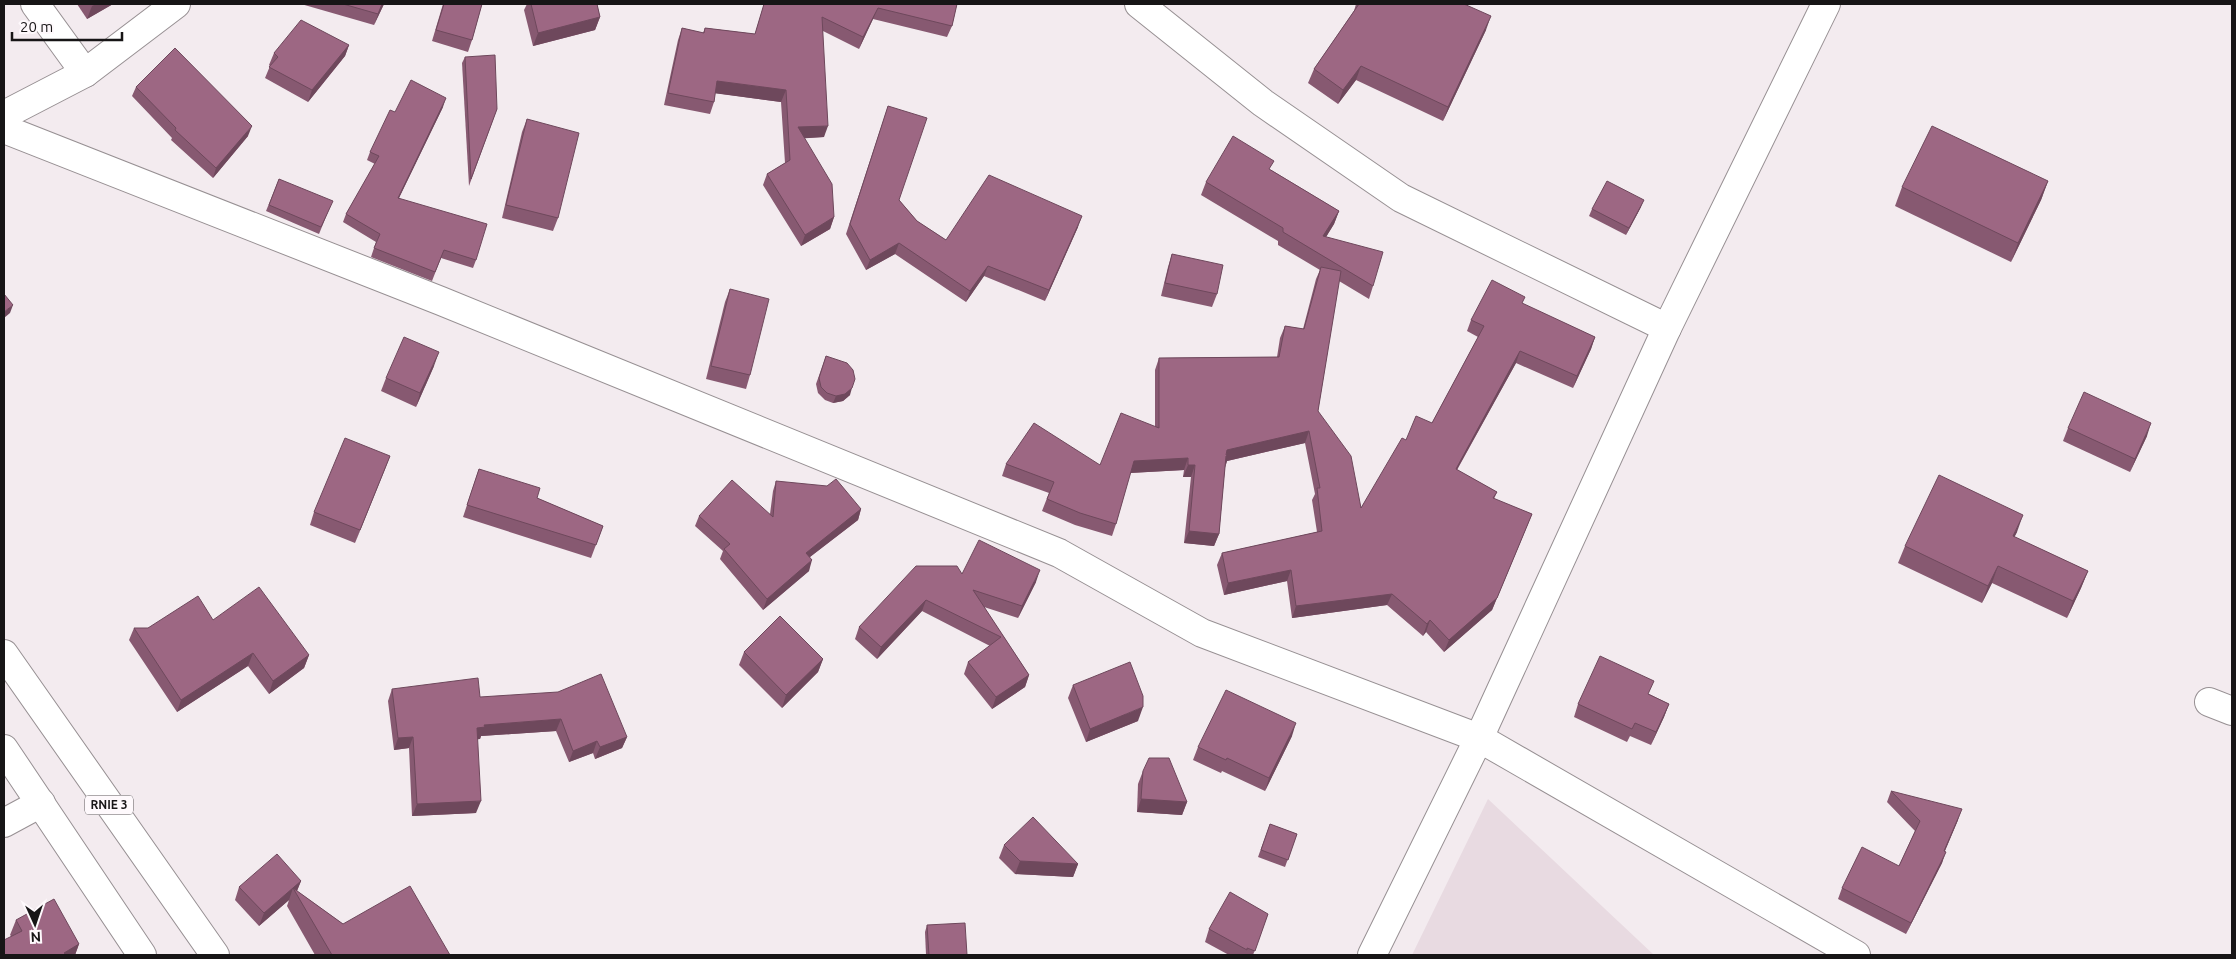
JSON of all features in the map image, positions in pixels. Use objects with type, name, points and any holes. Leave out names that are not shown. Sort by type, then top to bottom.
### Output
[{"type":"main road","points":[[35,4],[85,74]]},
{"type":"main road","points":[[4,115],[85,74],[176,4]]},
{"type":"main road","points":[[1139,4],[1263,103],[1401,198],[1667,328]]},
{"type":"main road","points":[[1372,955],[1479,738],[1667,328],[1826,4]]},
{"type":"main road","points":[[4,129],[441,301],[1059,553],[1202,633],[1479,738],[1856,955]]},
{"type":"main road","name":"RNIE 3","points":[[4,654],[215,955]]},
{"type":"main road","points":[[4,749],[142,955]]},
{"type":"main road","points":[[4,824],[41,803]]},
{"type":"shaded area","points":[[1488,799],[1654,955],[1412,955]]},
{"type":"building","points":[[343,4],[382,4],[378,14]]},
{"type":"building","points":[[444,4],[482,4],[472,40],[436,30]]},
{"type":"building","points":[[531,4],[597,4],[600,17],[538,33]]},
{"type":"building","points":[[764,4],[957,4],[952,26],[878,8],[863,37],[822,17],[828,126],[798,127],[832,184],[834,217],[805,235],[767,174],[790,160],[786,90],[717,81],[714,102],[668,93],[682,28],[704,33],[705,28],[755,34]]},
{"type":"building","points":[[1359,4],[1464,4],[1491,16],[1448,107],[1361,66],[1343,90],[1314,69]]},
{"type":"building","points":[[301,20],[349,45],[312,90],[269,67],[278,57],[274,53]]},
{"type":"building","points":[[175,48],[252,126],[216,168],[175,130],[176,128],[136,87]]},
{"type":"building","points":[[495,55],[497,109],[471,179],[465,57]]},
{"type":"building","points":[[411,80],[446,98],[398,198],[487,224],[476,260],[444,250],[435,272],[374,248],[380,234],[346,214],[379,156],[370,152],[390,110],[395,112]]},
{"type":"building","points":[[888,106],[927,118],[899,200],[917,221],[946,240],[989,175],[1082,216],[1049,290],[988,266],[970,291],[899,243],[870,260],[850,224]]},
{"type":"building","points":[[527,119],[579,133],[558,218],[506,205]]},
{"type":"building","points":[[1932,126],[2048,181],[2018,243],[1902,187]]},
{"type":"building","points":[[1233,136],[1274,161],[1269,169],[1339,211],[1323,236],[1383,252],[1373,286],[1283,232],[1283,228],[1206,182]]},
{"type":"building","points":[[279,179],[333,201],[321,227],[269,205]]},
{"type":"building","points":[[1607,181],[1644,200],[1629,228],[1592,209]]},
{"type":"building","points":[[1172,254],[1223,265],[1217,294],[1165,283]]},
{"type":"building","points":[[1321,267],[1341,271],[1318,411],[1351,456],[1361,508],[1402,438],[1406,440],[1416,416],[1432,423],[1484,326],[1471,320],[1492,280],[1525,297],[1522,303],[1595,337],[1577,376],[1520,351],[1456,469],[1497,492],[1493,498],[1532,514],[1497,598],[1449,640],[1430,620],[1427,624],[1392,594],[1296,606],[1291,570],[1228,583],[1222,553],[1322,531],[1317,488],[1320,488],[1309,431],[1227,450],[1226,455],[1229,456],[1226,456],[1219,534],[1189,531],[1195,465],[1188,465],[1188,458],[1134,461],[1116,524],[1080,513],[1047,499],[1054,482],[1006,464],[1034,423],[1100,465],[1121,413],[1159,428],[1159,358],[1279,357],[1285,326],[1304,329]]},
{"type":"building","points":[[730,289],[769,299],[750,375],[711,366]]},
{"type":"building","points":[[4,294],[13,305],[4,312]]},
{"type":"building","points":[[404,337],[439,352],[420,393],[386,378]]},
{"type":"building","points":[[826,356],[847,363],[853,370],[855,379],[852,388],[845,394],[836,396],[827,393],[821,387],[819,378]]},
{"type":"building","points":[[2084,392],[2151,423],[2135,459],[2068,428]]},
{"type":"building","points":[[345,438],[390,456],[360,530],[314,512]]},
{"type":"building","points":[[479,469],[540,488],[537,498],[603,526],[596,545],[467,505]]},
{"type":"building","points":[[1939,475],[2023,515],[2013,536],[2088,571],[2073,601],[1998,566],[1988,586],[1905,546]]},
{"type":"building","points":[[836,479],[861,509],[806,553],[812,560],[767,599],[724,549],[730,544],[699,516],[732,480],[773,517],[776,481],[827,486]]},
{"type":"building","points":[[979,540],[1040,570],[1022,606],[973,590],[1029,675],[996,697],[968,662],[1001,637],[926,600],[881,647],[859,627],[916,566],[957,566],[962,574]]},
{"type":"building","points":[[259,587],[309,655],[273,681],[253,653],[181,700],[134,628],[148,628],[198,596],[213,620]]},
{"type":"building","points":[[780,616],[823,659],[786,695],[744,652]]},
{"type":"building","points":[[1600,656],[1654,681],[1648,694],[1669,704],[1656,732],[1635,723],[1632,729],[1578,704]]},
{"type":"building","points":[[1130,662],[1143,696],[1143,707],[1090,729],[1073,685]]},
{"type":"building","points":[[601,674],[627,737],[600,747],[597,741],[573,751],[561,719],[484,725],[485,727],[477,728],[481,801],[417,804],[413,737],[398,738],[392,689],[478,678],[480,697],[558,692]]},
{"type":"building","points":[[1226,690],[1296,723],[1269,778],[1227,758],[1226,760],[1198,747]]},
{"type":"building","points":[[1149,758],[1169,758],[1187,802],[1141,799],[1143,771]]},
{"type":"building","points":[[1891,791],[1962,809],[1944,851],[1946,852],[1911,923],[1842,888],[1862,847],[1899,866],[1920,821]]},
{"type":"building","points":[[1033,817],[1078,864],[1020,861],[1004,845]]},
{"type":"building","points":[[1270,824],[1297,834],[1288,860],[1261,850]]},
{"type":"building","points":[[277,854],[301,881],[264,913],[239,887]]},
{"type":"building","points":[[410,886],[450,955],[332,955],[293,888],[343,924]]},
{"type":"building","points":[[1230,892],[1268,914],[1255,951],[1247,948],[1247,950],[1209,929]]},
{"type":"building","points":[[54,899],[79,944],[64,953],[66,955],[4,955],[4,940],[22,931],[16,920]]},
{"type":"building","points":[[965,923],[967,955],[929,955],[927,925]]}]
